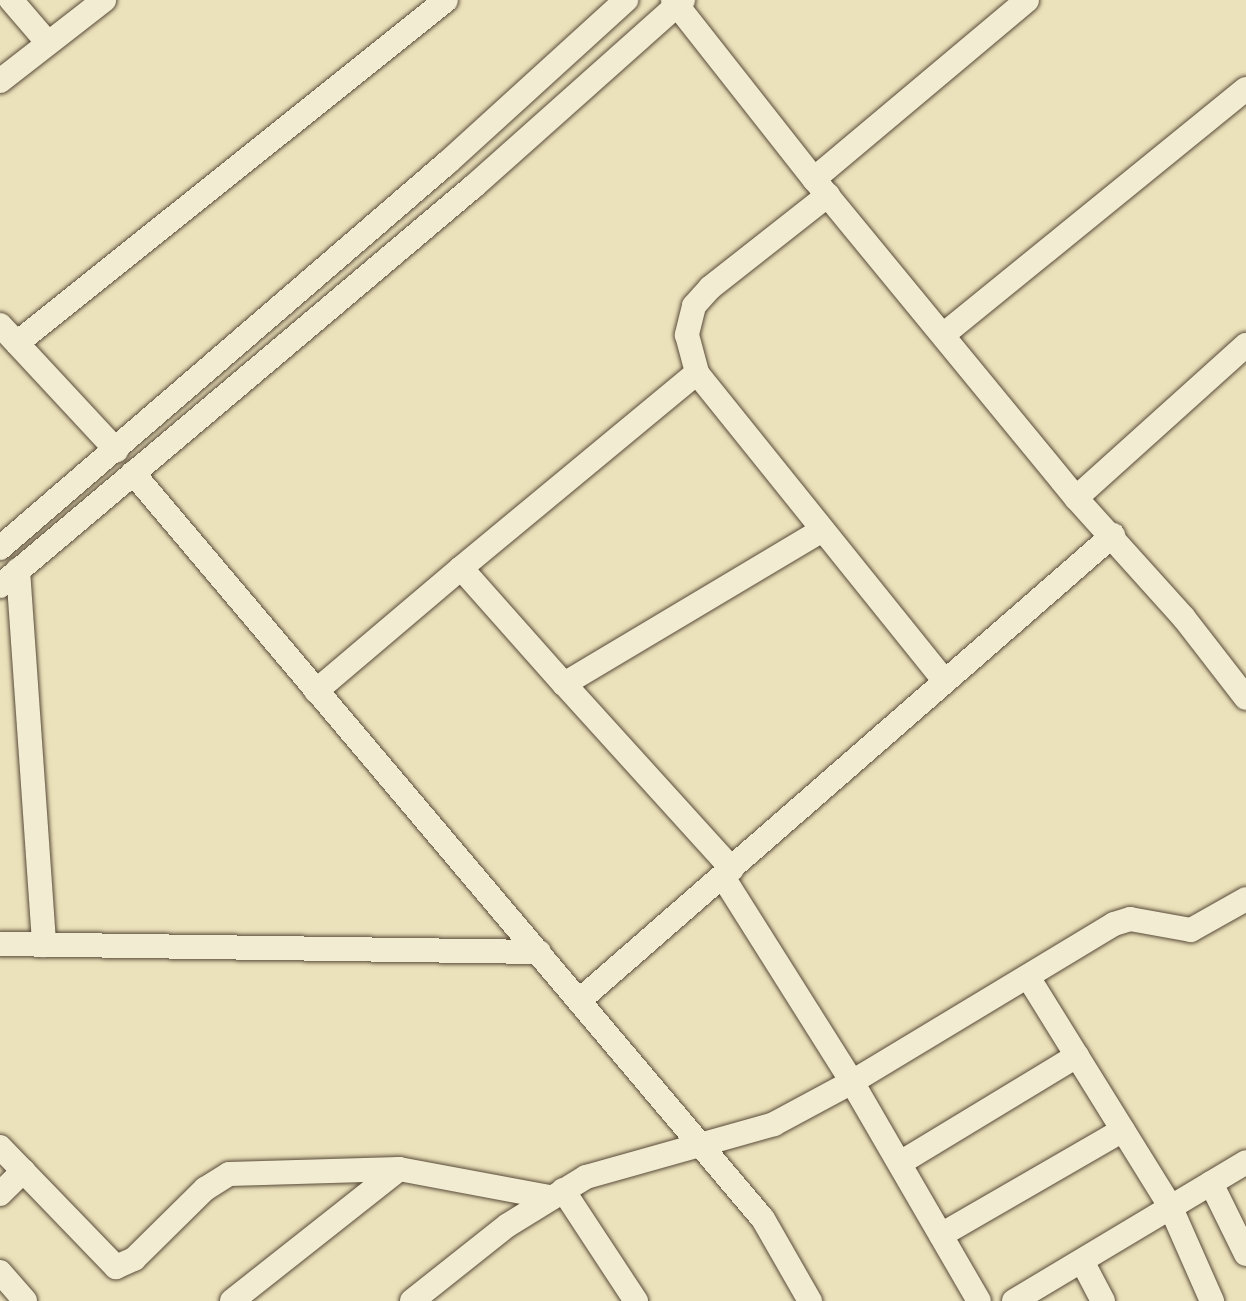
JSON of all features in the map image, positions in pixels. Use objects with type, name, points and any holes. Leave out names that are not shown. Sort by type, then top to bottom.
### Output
[{"type":"street","points":[[11,0],[48,43]]},
{"type":"street","points":[[0,81],[104,0]]},
{"type":"street","points":[[16,343],[446,0]]},
{"type":"street","points":[[0,548],[448,162],[626,0]]},
{"type":"street","points":[[945,681],[821,531],[697,373],[687,335],[694,306],[710,288],[1027,0]]},
{"type":"street","points":[[44,945],[9,578],[474,186],[678,2],[821,187],[1076,498],[1113,535],[1246,698]]},
{"type":"street","points":[[943,335],[1246,89]]},
{"type":"street","points":[[0,325],[116,450]]},
{"type":"street","points":[[1076,498],[1246,345]]},
{"type":"street","points":[[316,691],[697,373]]},
{"type":"street","points":[[134,472],[316,691],[581,999],[763,1219],[810,1301]]},
{"type":"street","points":[[564,684],[821,531]]},
{"type":"street","points":[[581,999],[1113,535]]},
{"type":"street","points":[[461,568],[728,873],[979,1301]]},
{"type":"street","points":[[412,1301],[556,1193],[607,1170],[703,1146],[774,1124],[852,1082],[1028,978],[1114,924],[1130,919],[1191,930],[1246,899]]},
{"type":"street","points":[[0,944],[539,952]]},
{"type":"street","points":[[1028,978],[1171,1208],[1212,1301]]},
{"type":"street","points":[[900,1163],[1077,1056]]},
{"type":"street","points":[[941,1235],[1123,1130]]},
{"type":"street","points":[[0,1147],[116,1268],[134,1259],[205,1189],[229,1174],[399,1169],[556,1193],[636,1301]]},
{"type":"street","points":[[1014,1301],[1246,1162]]},
{"type":"street","points":[[232,1301],[399,1169]]},
{"type":"street","points":[[0,1194],[23,1171]]},
{"type":"street","points":[[1211,1183],[1246,1254]]},
{"type":"street","points":[[1082,1261],[1103,1301]]},
{"type":"street","points":[[0,1272],[25,1301]]}]
